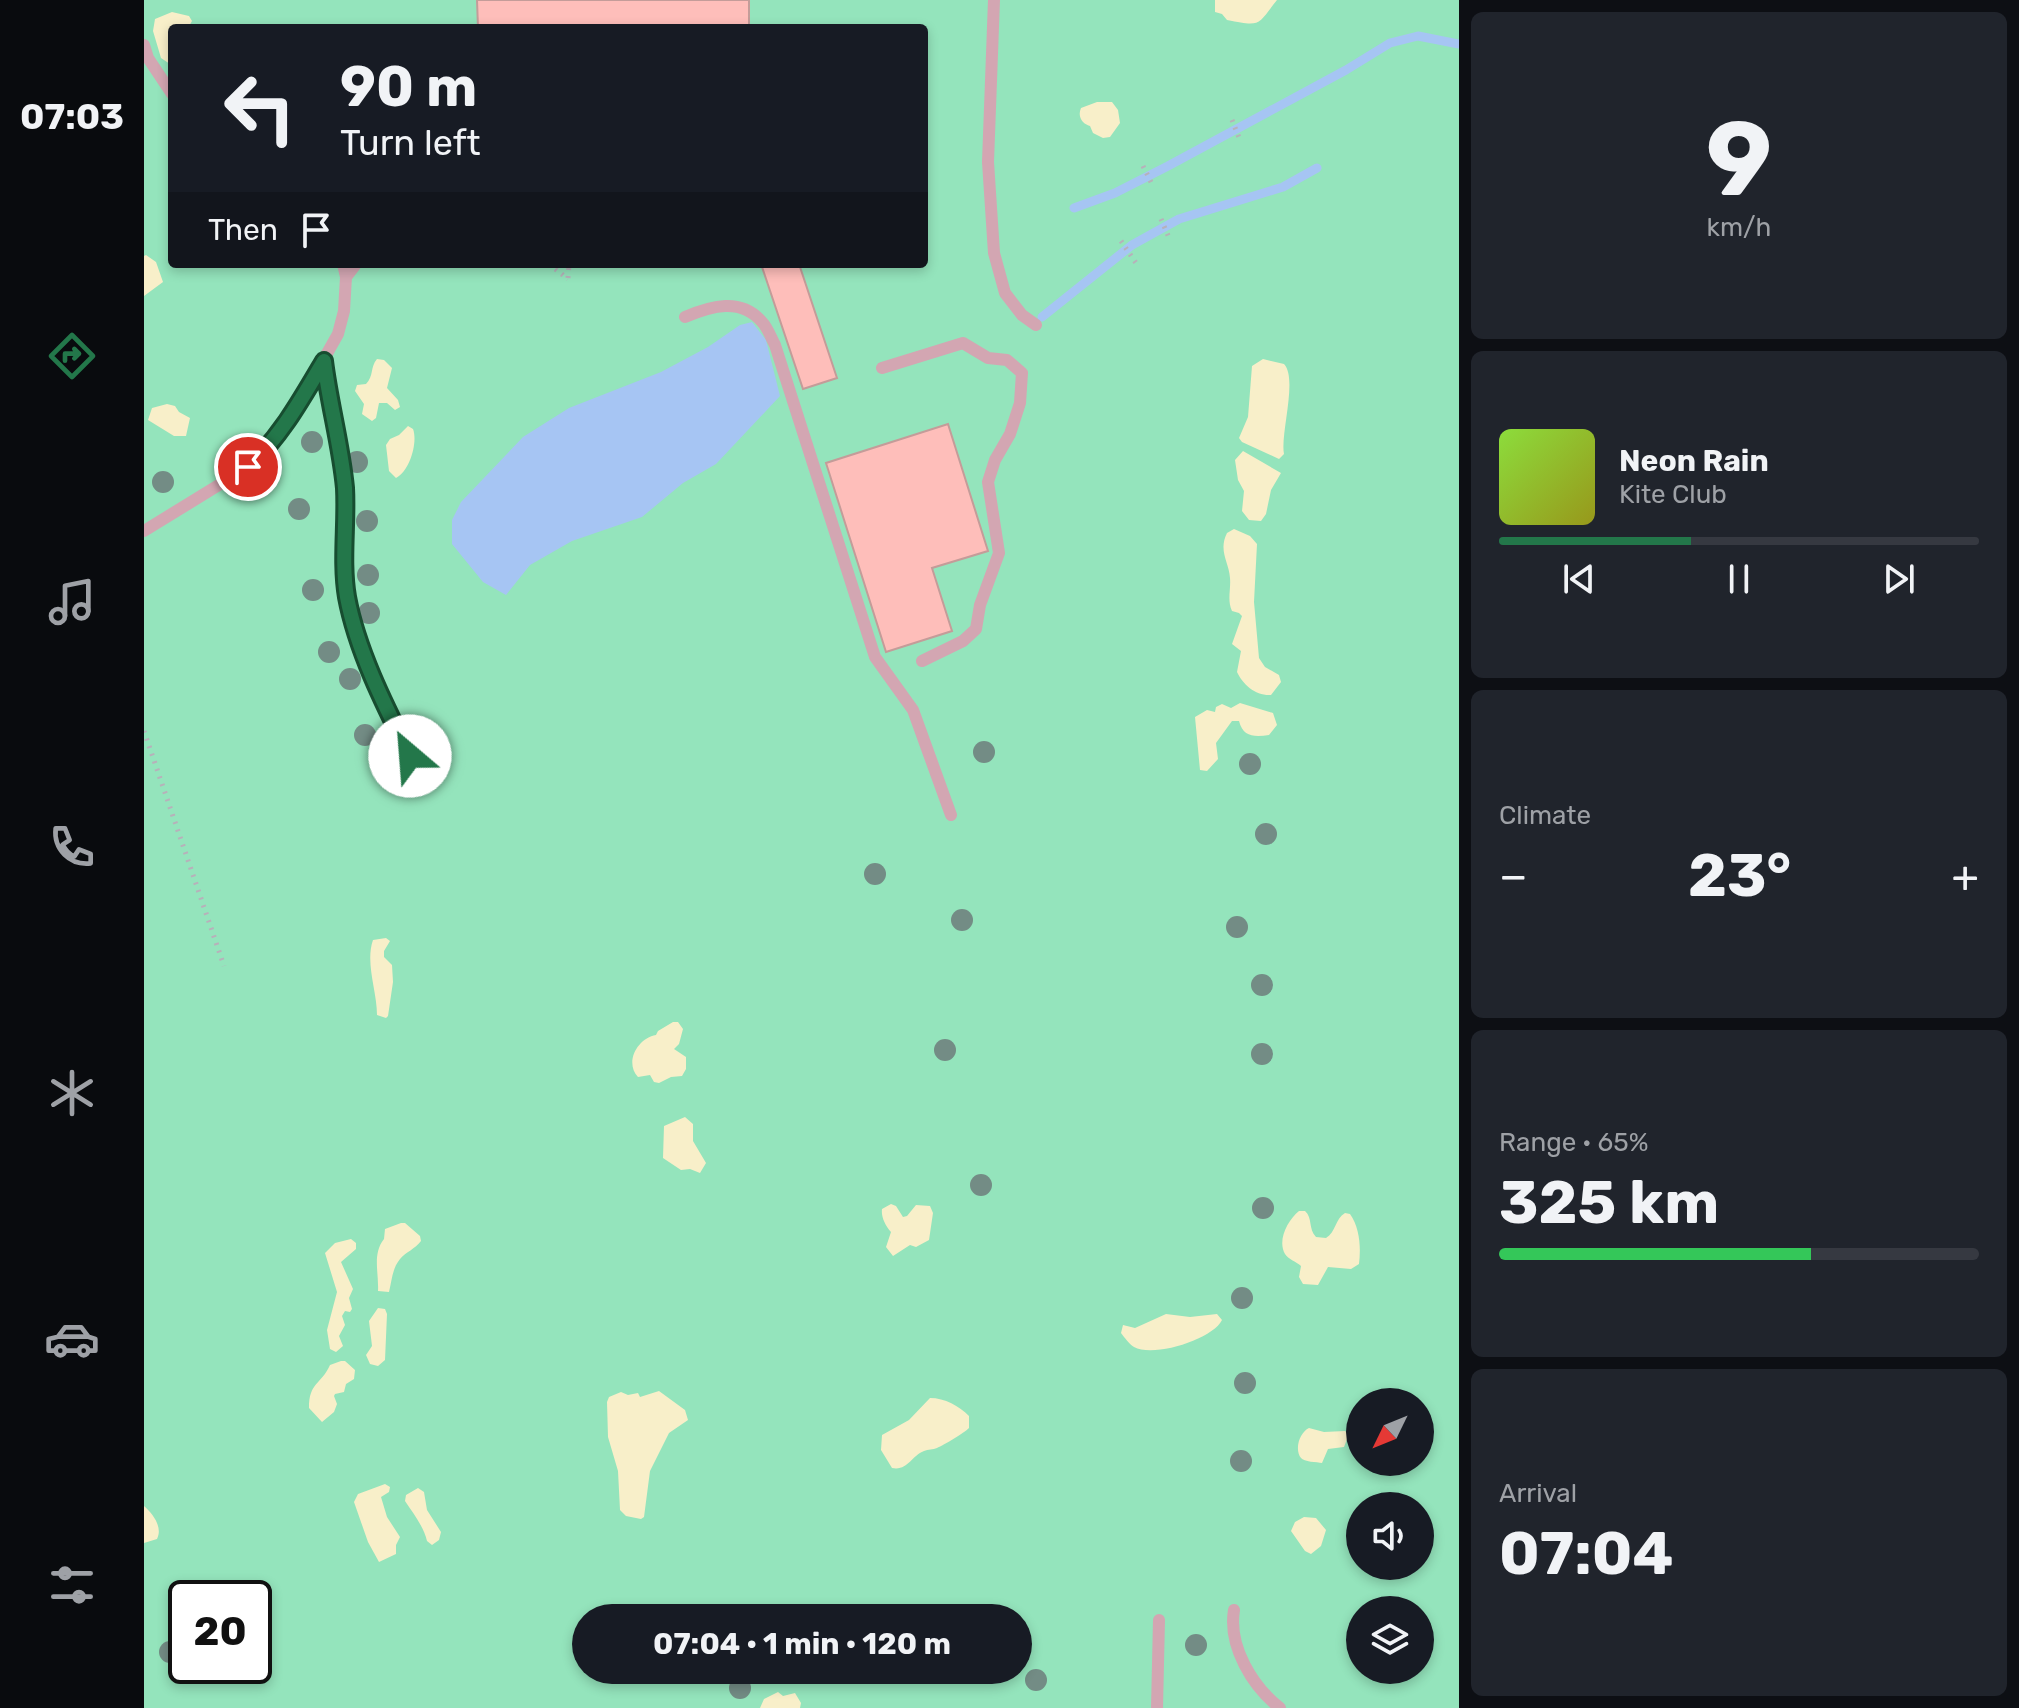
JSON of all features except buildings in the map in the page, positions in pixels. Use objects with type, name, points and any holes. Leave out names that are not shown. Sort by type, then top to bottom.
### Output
[{"type":"lane","points":[[994,0],[988,162],[994,253],[1005,293],[1022,315],[1036,325]]},
{"type":"lane","points":[[144,45],[148,58],[168,88]]},
{"type":"lane","points":[[144,531],[248,467],[271,445],[291,417],[338,334],[344,311],[345,271]]},
{"type":"lane","points":[[685,317],[718,305],[739,306],[762,321],[775,345],[875,657],[913,710],[951,815]]},
{"type":"lane","points":[[882,368],[963,343],[988,358],[1007,360],[1022,373],[1020,403],[988,482],[999,553],[980,605],[976,629],[963,641],[922,661]]},
{"type":"lane","points":[[324,361],[328,400],[345,488],[347,598],[377,687],[410,756]]},
{"type":"lane","points":[[1234,1610],[1232,1625],[1235,1642],[1258,1687],[1280,1708]]},
{"type":"lane","points":[[1157,1708],[1159,1620]]},
{"type":"path","points":[[1232,120],[1240,140]]},
{"type":"path","points":[[1143,166],[1152,184]]},
{"type":"path","points":[[1161,219],[1170,240]]},
{"type":"path","points":[[1121,241],[1136,263]]},
{"type":"path","points":[[554,268],[568,279],[569,268]]},
{"type":"path","points":[[144,731],[224,966]]},
{"type":"green space","points":[[144,0],[1459,0],[1459,1708],[144,1708]]},
{"type":"sand","points":[[1215,0],[1277,0],[1262,19],[1247,23],[1227,20],[1215,12]]},
{"type":"sand","points":[[172,12],[189,16],[192,21],[190,24],[168,24],[168,63],[161,58],[153,31],[155,19]]},
{"type":"sand","points":[[1097,102],[1112,102],[1118,110],[1120,123],[1110,137],[1103,138],[1093,133],[1080,117],[1081,108]]},
{"type":"sand","points":[[144,256],[156,262],[163,282],[144,296]]},
{"type":"sand","points":[[377,359],[384,360],[392,368],[387,388],[400,407],[395,410],[387,403],[379,403],[376,418],[372,421],[362,414],[364,404],[355,391],[357,385],[366,384]]},
{"type":"sand","points":[[1263,359],[1284,364],[1288,371],[1284,454],[1279,459],[1239,438],[1248,417],[1252,366]]},
{"type":"sand","points":[[167,404],[175,406],[190,418],[186,436],[174,436],[148,420],[152,408]]},
{"type":"sand","points":[[408,426],[413,429],[414,448],[409,463],[396,478],[389,471],[386,445]]},
{"type":"sand","points":[[1243,451],[1281,473],[1271,490],[1266,514],[1261,521],[1249,520],[1242,511],[1244,491],[1238,480],[1235,460]]},
{"type":"sand","points":[[1234,529],[1250,536],[1257,544],[1254,602],[1259,658],[1265,667],[1279,675],[1281,682],[1271,695],[1251,689],[1237,672],[1241,651],[1232,644],[1242,616],[1232,611],[1224,545],[1227,533]]},
{"type":"sand","points":[[1240,703],[1273,713],[1277,725],[1269,735],[1254,736],[1243,730],[1239,721],[1232,721],[1216,743],[1218,759],[1207,771],[1200,770],[1195,717],[1207,710],[1215,712],[1216,707],[1222,704],[1231,708]]},
{"type":"sand","points":[[386,938],[390,941],[384,957],[392,965],[393,982],[386,1018],[377,1015],[370,958],[373,940]]},
{"type":"sand","points":[[678,1022],[683,1029],[679,1044],[674,1049],[686,1057],[686,1069],[682,1076],[659,1083],[654,1082],[650,1075],[638,1077],[632,1065],[635,1052],[649,1037]]},
{"type":"sand","points":[[685,1117],[693,1124],[693,1141],[706,1163],[700,1173],[681,1170],[663,1158],[664,1126]]},
{"type":"sand","points":[[891,1204],[903,1217],[916,1205],[930,1206],[933,1213],[929,1240],[916,1247],[910,1245],[893,1256],[886,1247],[891,1232],[882,1212]]},
{"type":"sand","points":[[1299,1211],[1307,1214],[1316,1237],[1326,1238],[1345,1213],[1350,1214],[1359,1238],[1359,1264],[1351,1269],[1328,1267],[1318,1285],[1303,1284],[1299,1277],[1301,1266],[1286,1256],[1282,1243],[1288,1225]]},
{"type":"sand","points":[[401,1223],[420,1236],[421,1241],[397,1263],[389,1292],[378,1291],[377,1257],[385,1229]]},
{"type":"sand","points":[[351,1239],[356,1243],[356,1249],[341,1262],[353,1289],[349,1298],[352,1309],[342,1316],[345,1325],[339,1336],[343,1346],[336,1352],[330,1349],[327,1330],[337,1292],[325,1253],[335,1243]]},
{"type":"sand","points":[[378,1308],[385,1309],[387,1314],[385,1360],[378,1366],[370,1364],[366,1355],[372,1346],[369,1321]]},
{"type":"sand","points":[[1166,1314],[1190,1317],[1217,1314],[1222,1320],[1195,1340],[1155,1350],[1134,1347],[1121,1333],[1123,1325],[1135,1328]]},
{"type":"sand","points":[[341,1361],[355,1370],[354,1379],[346,1384],[344,1392],[335,1394],[337,1404],[334,1412],[322,1422],[309,1408],[311,1393],[330,1365]]},
{"type":"sand","points":[[659,1391],[685,1410],[688,1420],[669,1433],[650,1471],[644,1517],[626,1516],[620,1510],[618,1471],[608,1437],[607,1402],[609,1397],[621,1392],[628,1395],[638,1393],[640,1397]]},
{"type":"sand","points":[[930,1398],[946,1401],[961,1409],[969,1416],[969,1428],[935,1449],[920,1453],[906,1465],[892,1468],[881,1450],[882,1435],[909,1420]]},
{"type":"sand","points":[[1306,1430],[1345,1431],[1346,1442],[1344,1447],[1328,1449],[1322,1463],[1311,1462],[1301,1458],[1298,1450]]},
{"type":"sand","points":[[385,1484],[390,1487],[389,1492],[381,1497],[387,1517],[400,1537],[396,1554],[379,1562],[368,1542],[354,1502],[358,1494]]},
{"type":"sand","points":[[418,1488],[424,1492],[427,1510],[441,1532],[439,1540],[432,1545],[405,1501],[406,1495]]},
{"type":"sand","points":[[144,1506],[154,1517],[159,1534],[157,1539],[144,1543]]},
{"type":"sand","points":[[1304,1517],[1316,1518],[1326,1530],[1321,1546],[1311,1554],[1305,1551],[1291,1531],[1295,1522]]},
{"type":"sand","points":[[778,1692],[783,1696],[795,1693],[801,1703],[800,1708],[760,1708],[764,1699]]},
{"type":"water","points":[[752,322],[766,340],[780,396],[716,464],[683,483],[642,517],[572,541],[530,565],[506,595],[483,582],[452,544],[452,520],[461,502],[523,437],[569,408],[661,372],[708,347],[740,325]]},
{"type":"waterway","points":[[1074,208],[1115,193],[1168,166],[1390,43],[1418,36],[1459,44]]},
{"type":"waterway","points":[[1042,317],[1132,245],[1179,219],[1283,187],[1317,168]]},
{"type":"route","points":[[248,467],[271,445],[324,361],[328,400],[345,488],[347,598],[367,661],[410,756]]}]
